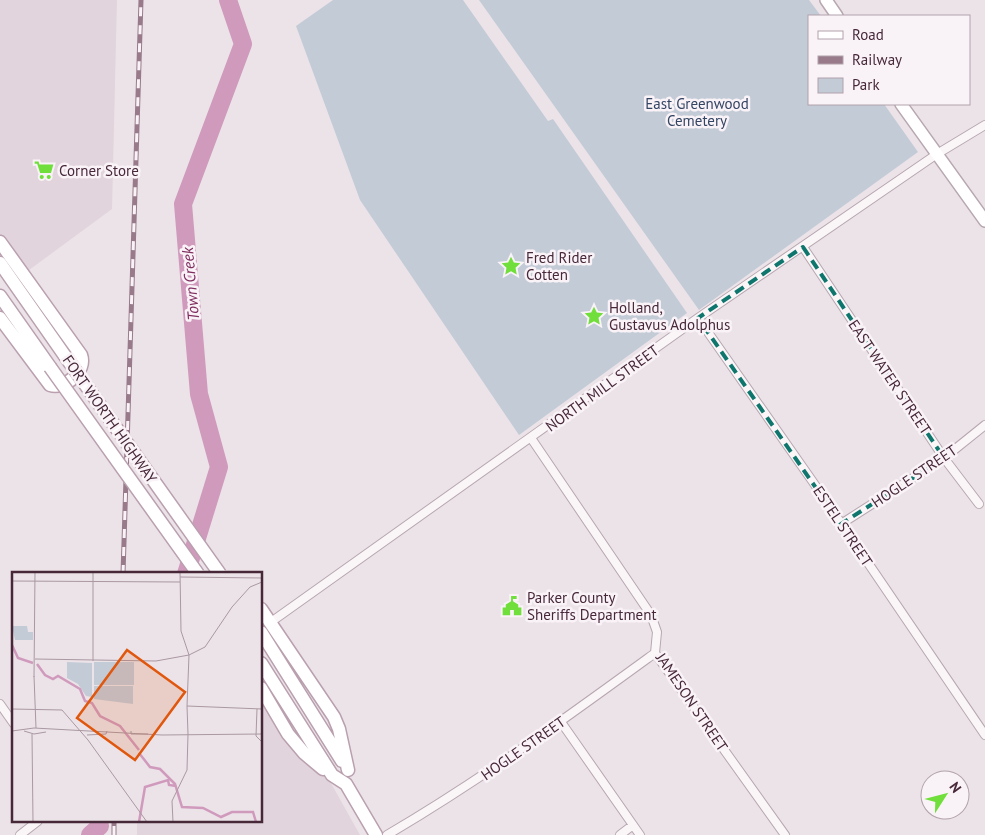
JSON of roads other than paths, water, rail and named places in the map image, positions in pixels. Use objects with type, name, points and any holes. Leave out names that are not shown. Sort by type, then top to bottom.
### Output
[{"type":"main road","points":[[0,242],[81,355],[84,362],[82,368],[62,385],[56,387],[50,385],[0,318]]},
{"type":"main road","name":"FORT WORTH HIGHWAY","points":[[0,263],[219,572]]},
{"type":"main road","name":"FORT WORTH HIGHWAY","points":[[0,296],[197,572]]},
{"type":"main road","points":[[262,610],[334,717],[339,729],[348,770],[346,784]]},
{"type":"main road","points":[[265,637],[348,770]]},
{"type":"main road","points":[[262,666],[332,775]]},
{"type":"main road","points":[[262,690],[288,734],[304,753],[346,784],[376,835]]},
{"type":"street","points":[[826,0],[836,15]]},
{"type":"street","points":[[902,105],[985,221]]},
{"type":"street","name":"NORTH MILL STREET","points":[[271,622],[698,318],[937,154],[985,125]]},
{"type":"street","name":"EAST WATER STREET","points":[[803,247],[944,458],[979,504]]},
{"type":"street","name":"ESTEL STREET","points":[[698,318],[985,735]]},
{"type":"street","name":"HOGLE STREET","points":[[841,524],[944,458],[985,425]]},
{"type":"street","name":"JAMESON STREET","points":[[531,438],[651,615],[657,632],[654,653],[785,835]]},
{"type":"street","name":"HOGLE STREET","points":[[387,835],[446,800],[561,722],[654,653]]},
{"type":"street","points":[[0,704],[12,721]]},
{"type":"street","points":[[561,722],[640,835]]},
{"type":"street","points":[[20,835],[37,822]]},
{"type":"street","points":[[620,835],[633,825]]},
{"type":"waterway","name":"Town Creek","points":[[187,572],[219,467],[199,394],[183,204],[243,44],[228,0]]},
{"type":"waterway","name":"Town Creek","points":[[90,835],[100,826]]},
{"type":"railway","points":[[123,572],[141,0]]},
{"type":"railway","points":[[114,822],[114,835]]},
{"type":"place","name":"Corner Store","points":[[44,170]]},
{"type":"place","name":"Fred Rider Cotten","points":[[511,266]]},
{"type":"place","name":"Holland, Gustavus Adolphus","points":[[594,316]]},
{"type":"place","name":"Parker County Sheriffs Department","points":[[512,606]]},
{"type":"park label","name":"East Greenwood Cemetery","points":[[697,112]]}]
